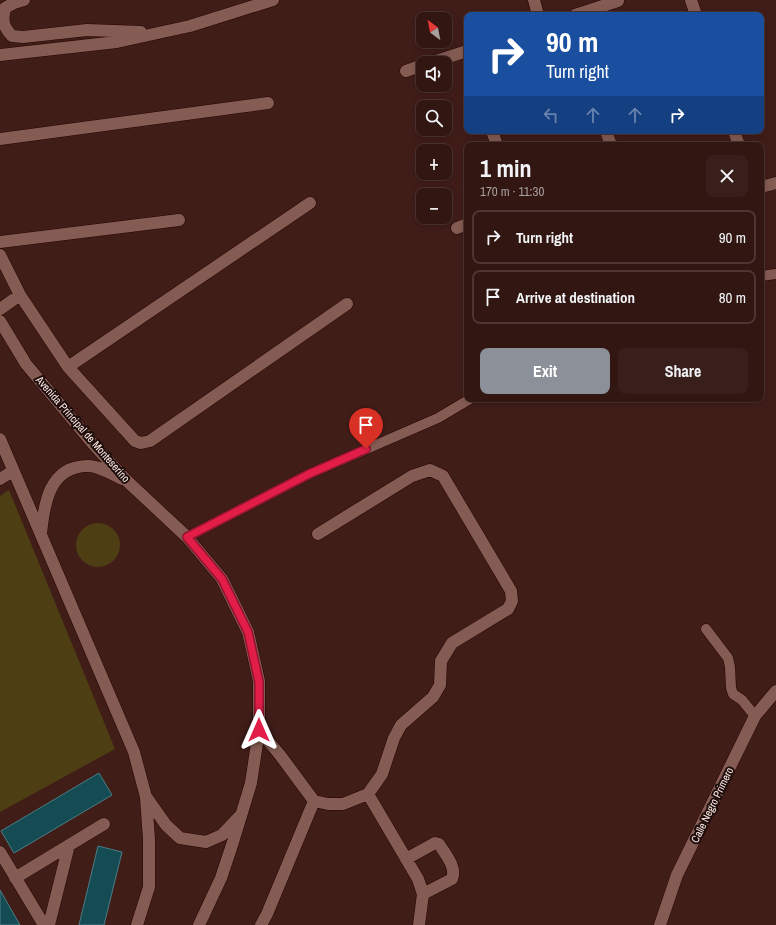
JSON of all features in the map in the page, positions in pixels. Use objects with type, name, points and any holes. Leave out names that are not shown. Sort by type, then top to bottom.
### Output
[{"type":"street","points":[[24,0],[5,8],[3,18],[5,28],[12,36],[23,37],[87,30],[157,33]]},
{"type":"street","points":[[0,55],[117,42],[190,26],[273,0]]},
{"type":"street","points":[[534,0],[537,12]]},
{"type":"street","points":[[691,0],[695,12]]},
{"type":"street","points":[[584,12],[618,1]]},
{"type":"street","points":[[452,56],[464,52]]},
{"type":"street","points":[[406,71],[416,67]]},
{"type":"street","points":[[0,139],[268,102]]},
{"type":"street","points":[[764,186],[776,183]]},
{"type":"street","points":[[68,367],[310,202]]},
{"type":"street","points":[[0,242],[179,220]]},
{"type":"street","points":[[0,255],[20,295],[68,367],[135,441],[141,443],[150,441],[347,304]]},
{"type":"street","points":[[0,309],[20,295]]},
{"type":"street","name":"Avenida Principal de Monteserino","points":[[0,321],[26,364],[93,444],[127,480],[187,537],[222,579],[248,632],[259,682],[259,730],[251,783],[221,878],[199,925]]},
{"type":"street","points":[[0,439],[134,752],[146,797],[150,839],[149,887],[137,925]]},
{"type":"street","points":[[41,535],[44,509],[48,492],[56,480],[64,472],[75,468],[88,466],[127,480]]},
{"type":"street","points":[[259,730],[280,755],[314,801],[328,804],[344,804],[368,794],[382,774],[394,738],[401,725],[433,697],[440,685],[441,661],[452,643],[508,609],[512,601],[511,591],[443,476],[430,470],[412,476],[318,534]]},
{"type":"street","points":[[0,479],[14,471]]},
{"type":"street","name":"Calle Negro Primero","points":[[660,925],[677,875],[755,716],[776,691]]},
{"type":"street","points":[[368,794],[418,879],[424,894],[419,925]]},
{"type":"street","points":[[146,797],[166,825],[180,838],[206,842],[222,835],[242,814]]},
{"type":"street","points":[[261,925],[314,801]]},
{"type":"street","points":[[15,878],[104,824]]},
{"type":"street","points":[[406,858],[435,843],[439,844],[453,869],[454,874],[452,880],[424,894]]},
{"type":"street","points":[[49,925],[69,845]]},
{"type":"street","points":[[0,852],[44,925]]},
{"type":"lane","points":[[764,276],[776,274]]},
{"type":"lane","points":[[187,537],[309,474],[438,418],[465,402]]},
{"type":"lane","points":[[706,629],[728,658],[733,694],[742,700],[755,716]]},
{"type":"shaded area","points":[[9,490],[115,749],[0,812],[0,496]]},
{"type":"shaded area","points":[[94,523],[102,523],[114,529],[120,541],[120,549],[114,561],[102,567],[94,567],[82,561],[76,549],[76,541],[82,529]]},
{"type":"building","points":[[99,773],[112,795],[14,853],[1,831]]},
{"type":"building","points":[[98,846],[122,852],[104,925],[79,925]]},
{"type":"building","points":[[0,890],[20,925],[0,925]]},
{"type":"route","points":[[259,730],[259,682],[248,632],[222,579],[187,537],[309,474],[366,449]]}]
